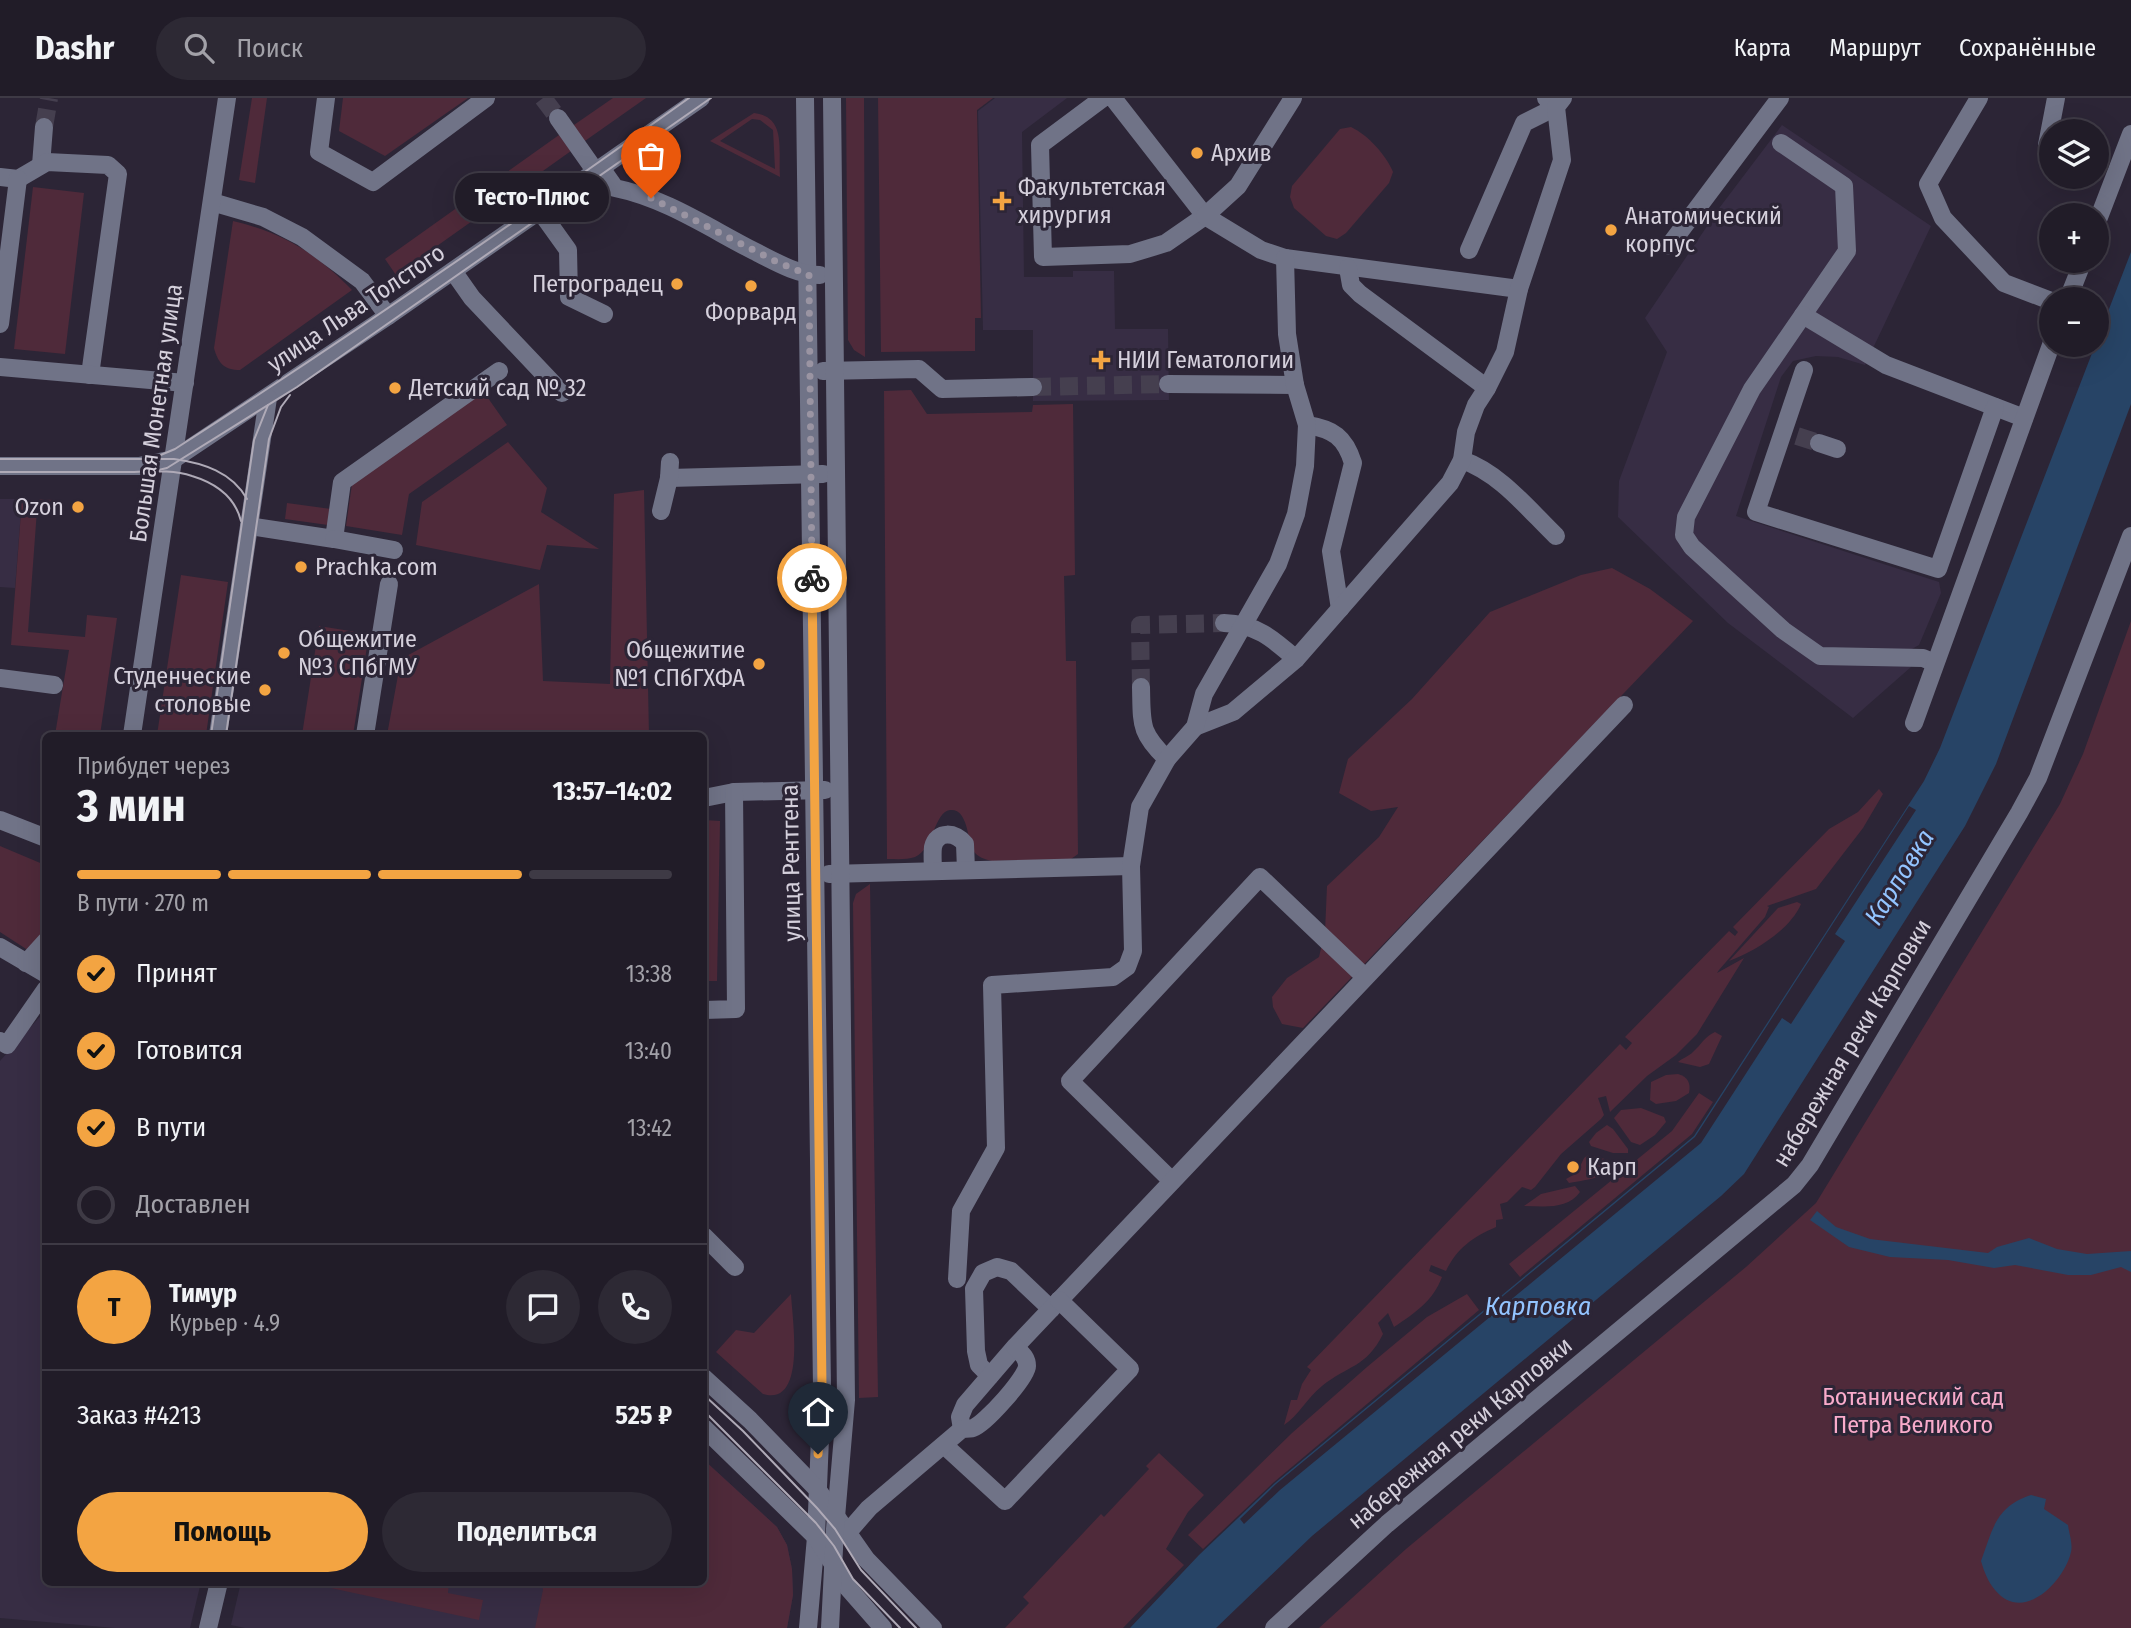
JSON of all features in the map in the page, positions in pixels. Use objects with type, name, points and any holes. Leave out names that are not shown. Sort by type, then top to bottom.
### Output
[{"type":"street","name":"Большая Монетная улица","points":[[132,732],[227,98]]},
{"type":"street","points":[[326,98],[319,152],[373,182],[486,98]]},
{"type":"street","name":"улица Льва Толстого","points":[[174,459],[388,316],[701,98]]},
{"type":"street","name":"улица Рентгена","points":[[805,98],[822,1388],[816,1537],[808,1628]]},
{"type":"street","name":"улица Рентгена","points":[[830,1628],[846,1400],[832,98]]},
{"type":"street","points":[[1103,98],[1040,145],[1043,257],[1130,254],[1166,243],[1205,216],[1238,186],[1293,98]]},
{"type":"street","points":[[1113,98],[1205,216],[1261,250],[1285,258],[1348,268],[1519,289]]},
{"type":"street","points":[[1669,246],[1780,98]]},
{"type":"street","points":[[1979,98],[1928,184],[1943,218],[2004,283],[2039,296]]},
{"type":"street","points":[[2052,119],[2056,98]]},
{"type":"street","points":[[1195,727],[1233,712],[1296,659],[1450,483],[1462,460],[1466,432],[1476,405],[1488,388],[1505,352],[1519,289],[1563,160],[1555,101],[1524,123],[1469,250]]},
{"type":"street","points":[[558,118],[615,188],[642,194],[777,262],[809,275],[833,275]]},
{"type":"street","points":[[41,165],[44,127]]},
{"type":"street","points":[[2104,203],[2131,134]]},
{"type":"street","points":[[1781,143],[1844,186],[1847,251],[1752,389],[1686,517],[1684,535],[1692,547],[1723,578],[1783,630],[1820,656],[1923,659],[1935,663]]},
{"type":"street","points":[[0,324],[9,178],[47,162],[108,165],[118,174],[90,374]]},
{"type":"street","points":[[212,202],[263,216],[302,237],[362,281],[388,316]]},
{"type":"street","points":[[540,211],[568,250],[569,297],[604,314]]},
{"type":"street","points":[[957,1279],[961,1211],[996,1148],[992,985],[1113,976],[1127,967],[1133,951],[1131,866],[1140,807],[1167,760],[1195,727],[1204,694],[1278,564],[1296,514],[1305,466],[1307,425],[1295,385],[1287,334],[1285,258]]},
{"type":"street","points":[[1348,268],[1351,285],[1360,294],[1488,388]]},
{"type":"street","points":[[453,271],[472,298],[562,393]]},
{"type":"street","points":[[1803,315],[1886,365],[2024,418]]},
{"type":"street","points":[[1914,723],[2047,357]]},
{"type":"street","points":[[0,367],[185,383]]},
{"type":"street","points":[[810,371],[919,369],[942,388],[1033,387]]},
{"type":"street","points":[[1804,370],[1790,433],[1756,512],[1938,569],[1995,407]]},
{"type":"street","points":[[334,539],[342,482],[499,371]]},
{"type":"street","points":[[1168,384],[1295,385]]},
{"type":"street","points":[[218,732],[268,398]]},
{"type":"street","points":[[1307,425],[1325,428],[1338,436],[1349,449],[1353,463],[1331,551],[1340,610]]},
{"type":"street","points":[[1819,443],[1837,449]]},
{"type":"street","points":[[0,466],[139,466],[174,459]]},
{"type":"street","points":[[1462,460],[1479,466],[1499,481],[1556,536]]},
{"type":"street","points":[[661,511],[669,470],[835,474]]},
{"type":"street","points":[[249,526],[394,550]]},
{"type":"street","name":"набережная реки Карповки","points":[[1274,1628],[1378,1532],[1794,1185],[1810,1164],[2025,802],[2054,741],[2131,536]]},
{"type":"street","points":[[365,732],[389,584]]},
{"type":"street","points":[[1224,623],[1244,624],[1273,639],[1296,659]]},
{"type":"street","points":[[0,678],[54,685]]},
{"type":"street","points":[[1141,687],[1142,722],[1148,741],[1167,760]]},
{"type":"street","points":[[962,1429],[960,1417],[965,1405],[1055,1304],[1624,705]]},
{"type":"street","points":[[707,797],[734,792],[839,790]]},
{"type":"street","points":[[707,1010],[736,1009],[734,792]]},
{"type":"street","points":[[0,820],[42,836]]},
{"type":"street","points":[[933,871],[933,845],[937,839],[949,834],[956,835],[965,844],[966,870]]},
{"type":"street","points":[[815,874],[1131,866]]},
{"type":"street","points":[[1172,1181],[1070,1082],[1260,877],[1366,977]]},
{"type":"street","points":[[26,963],[42,945]]},
{"type":"street","points":[[0,947],[42,972]]},
{"type":"street","points":[[0,1041],[7,1045],[42,995]]},
{"type":"street","points":[[818,1077],[842,1077]]},
{"type":"street","points":[[707,1239],[735,1267]]},
{"type":"street","points":[[944,1445],[1005,1501],[1130,1369],[1055,1304],[1011,1271],[997,1267],[983,1273],[974,1289],[976,1350],[979,1365],[990,1376]]},
{"type":"street","points":[[849,1531],[869,1508],[962,1429],[973,1428],[982,1422],[1024,1378],[1027,1367],[1025,1357],[1016,1347]]},
{"type":"street","points":[[707,1381],[750,1420],[817,1489],[849,1531],[866,1559],[933,1628]]},
{"type":"street","points":[[707,1431],[816,1537],[848,1588],[883,1628]]},
{"type":"street","points":[[208,1628],[218,1586]]},
{"type":"shaded area","name":"Факультетская хирургия","points":[[995,98],[1067,98],[1022,132],[1024,277],[1073,277],[1073,271],[1114,271],[1115,329],[1168,329],[1169,400],[1033,401],[1033,330],[983,330],[978,111]]},
{"type":"shaded area","points":[[1782,125],[1931,226],[1865,365],[1838,357],[1816,356],[1793,361],[1781,377],[1736,516],[1939,582],[1941,593],[1919,645],[1910,650],[1911,667],[1853,718],[1728,623],[1618,517],[1619,481],[1667,352],[1645,318],[1720,207]]},
{"type":"shaded area","points":[[0,499],[22,499],[15,588],[0,587]]},
{"type":"shaded area","points":[[42,1014],[42,1586],[200,1586],[190,1628],[115,1628],[0,1618],[0,1061]]},
{"type":"shaded area","points":[[707,1463],[777,1527],[787,1545],[792,1569],[793,1595],[787,1628],[245,1628],[231,1625],[240,1586],[707,1586]]},
{"type":"green space","points":[[252,98],[267,98],[255,183],[239,180]]},
{"type":"green space","points":[[343,98],[468,98],[385,156],[339,131]]},
{"type":"green space","points":[[613,98],[646,98],[582,143],[571,127]]},
{"type":"green space","points":[[846,98],[864,98],[865,357],[854,350],[848,340]]},
{"type":"green space","points":[[878,98],[993,98],[977,110],[981,318],[975,318],[975,351],[881,352]]},
{"type":"green space","points":[[754,113],[765,116],[772,121],[779,136],[780,177],[710,141]],"holes":[[[752,119],[760,120],[773,130],[775,169],[720,141]]]},
{"type":"green space","points":[[1351,127],[1376,146],[1393,172],[1389,183],[1346,233],[1337,239],[1326,236],[1294,208],[1290,197],[1292,186],[1340,129]]},
{"type":"green space","points":[[559,135],[571,151],[396,275],[385,259]]},
{"type":"green space","points":[[33,187],[84,193],[65,354],[14,349]]},
{"type":"green space","points":[[233,221],[268,232],[298,246],[325,265],[352,290],[240,370],[223,365],[214,348]]},
{"type":"green space","points":[[911,390],[927,414],[1032,412],[1033,405],[1073,404],[1075,575],[1064,576],[1066,661],[1076,661],[1078,854],[1071,859],[992,861],[984,858],[973,850],[964,819],[956,811],[950,810],[940,817],[921,853],[909,859],[887,859],[884,391]]},
{"type":"green space","points":[[483,391],[507,425],[409,494],[402,535],[346,526],[352,484]]},
{"type":"green space","points":[[508,442],[547,488],[541,512],[599,549],[547,545],[540,570],[416,545],[422,502]]},
{"type":"green space","points":[[644,490],[649,732],[388,732],[401,659],[539,584],[543,681],[610,684],[614,494]]},
{"type":"green space","points":[[22,499],[58,500],[57,509],[37,510],[28,632],[85,637],[87,615],[117,618],[100,732],[55,732],[69,650],[11,645]]},
{"type":"green space","points":[[287,503],[331,509],[328,525],[285,519]]},
{"type":"green space","points":[[1612,568],[1650,589],[1693,621],[1303,1028],[1282,1024],[1273,1007],[1272,997],[1287,978],[1319,957],[1325,932],[1327,886],[1379,837],[1398,807],[1371,811],[1339,793],[1348,759],[1412,699],[1490,612],[1581,575]]},
{"type":"green space","points":[[181,575],[228,582],[206,732],[157,732]]},
{"type":"green space","name":"Ботанический сад Петра Великого","points":[[2131,621],[2131,1628],[1319,1628],[1406,1549],[1746,1267],[1816,1203],[2060,804],[2083,754]]},
{"type":"green space","points":[[319,626],[369,634],[353,732],[302,732]]},
{"type":"green space","points":[[1879,789],[1883,794],[1863,828],[1816,889],[1767,906],[1769,907],[1765,917],[1719,970],[1717,973],[1744,958],[1697,1034],[1676,1055],[1647,1076],[1610,1112],[1606,1096],[1598,1098],[1604,1115],[1601,1119],[1561,1154],[1535,1187],[1531,1190],[1522,1187],[1507,1202],[1500,1204],[1503,1219],[1496,1220],[1496,1227],[1467,1244],[1455,1256],[1446,1271],[1431,1265],[1429,1271],[1442,1277],[1428,1300],[1394,1327],[1388,1313],[1378,1323],[1383,1334],[1370,1354],[1322,1386],[1284,1425],[1291,1400],[1297,1400],[1302,1384],[1311,1370],[1307,1367],[1620,1044],[1626,1050],[1632,1043],[1625,1037],[1729,931],[1735,936],[1738,932],[1733,927],[1829,829],[1858,812]]},
{"type":"green space","points":[[707,820],[720,821],[717,981],[707,981]]},
{"type":"green space","points":[[0,846],[42,864],[42,955],[40,958],[0,932]]},
{"type":"green space","points":[[870,884],[878,1397],[859,1398],[853,903],[856,894]]},
{"type":"green space","points":[[1797,902],[1801,904],[1796,914],[1780,931],[1760,946],[1729,961],[1778,908]]},
{"type":"green space","points":[[1715,1032],[1722,1036],[1709,1064],[1700,1067],[1678,1062],[1691,1054]]},
{"type":"green space","points":[[1678,1074],[1688,1081],[1689,1093],[1676,1101],[1656,1104],[1650,1100],[1651,1082],[1666,1075]]},
{"type":"green space","points":[[1699,1093],[1713,1102],[1692,1134],[1520,1277],[1509,1264],[1672,1131]]},
{"type":"green space","points":[[1641,1108],[1664,1117],[1666,1122],[1655,1135],[1640,1145],[1631,1142],[1614,1118],[1621,1110]]},
{"type":"green space","points":[[1607,1125],[1628,1149],[1628,1153],[1613,1153],[1591,1146],[1589,1142]]},
{"type":"green space","points":[[1588,1155],[1609,1160],[1613,1165],[1600,1176],[1569,1183],[1566,1179],[1577,1173]]},
{"type":"green space","points":[[1575,1186],[1580,1192],[1569,1202],[1555,1206],[1524,1206],[1541,1194]]},
{"type":"green space","points":[[791,1294],[794,1358],[791,1374],[786,1387],[777,1394],[763,1394],[716,1352],[736,1330],[754,1333]]},
{"type":"green space","points":[[1467,1294],[1479,1310],[1274,1482],[1203,1549],[1188,1535],[1292,1433],[1367,1367],[1427,1317]]},
{"type":"green space","points":[[1159,1453],[1204,1495],[1188,1512],[1166,1549],[1184,1565],[1123,1628],[1005,1628],[1029,1603],[1023,1597],[1101,1514],[1104,1517],[1149,1469],[1146,1466]]},
{"type":"green space","points":[[707,1463],[777,1527],[787,1545],[792,1569],[793,1595],[787,1628],[535,1628],[542,1586],[707,1586]]},
{"type":"green space","points":[[322,1586],[449,1586],[448,1593],[483,1600],[479,1620]]},
{"type":"water","name":"Карповка","points":[[2131,252],[2131,404],[1996,764],[1965,826],[1744,1174],[1312,1536],[1216,1628],[1130,1628],[1199,1555],[1275,1483],[1694,1136],[1924,781],[1940,748],[2091,357],[2109,357],[2109,309]]},
{"type":"water","points":[[1817,1211],[1836,1227],[1870,1239],[1988,1253],[1997,1247],[2029,1238],[2057,1249],[2087,1254],[2131,1251],[2131,1272],[2121,1267],[2091,1275],[2068,1275],[2015,1265],[1994,1268],[1948,1260],[1890,1257],[1849,1247],[1810,1220]]},
{"type":"water","points":[[2031,1495],[2046,1499],[2044,1509],[2068,1525],[2071,1549],[2067,1564],[2051,1586],[2030,1601],[2018,1603],[2006,1599],[1995,1590],[1981,1561],[1997,1520],[2010,1506]]},
{"type":"pier","points":[[1909,806],[1916,810],[1835,934],[1845,941],[1791,1024],[1782,1018],[1701,1143],[1280,1490],[1244,1524],[1240,1519],[1276,1484],[1695,1137]]},
{"type":"tunnel","points":[[44,127],[49,98]]},
{"type":"tunnel","points":[[543,98],[558,118]]},
{"type":"tunnel","points":[[1033,387],[1168,384]]},
{"type":"tunnel","points":[[1797,436],[1819,443]]},
{"type":"tunnel","points":[[1141,687],[1140,625],[1224,623]]},
{"type":"tram line","points":[[151,459],[175,449],[370,321],[689,98]]},
{"type":"tram line","points":[[150,472],[167,468],[297,387],[711,98]]},
{"type":"tram line","points":[[226,732],[269,439],[281,407],[290,395]]},
{"type":"tram line","points":[[211,732],[254,440],[268,405]]},
{"type":"tram line","points":[[0,459],[174,459],[216,470],[233,482],[247,499]]},
{"type":"tram line","points":[[0,472],[176,472],[200,479],[223,492],[234,505],[241,521]]},
{"type":"tram line","points":[[707,1398],[817,1508],[835,1529],[861,1570],[916,1628]]},
{"type":"tram line","points":[[707,1414],[816,1523],[834,1546],[853,1579],[900,1628]]},
{"type":"way so far","points":[[651,198],[777,262],[809,275],[812,578]]},
{"type":"place","name":"Архив","points":[[1197,153]]},
{"type":"place","name":"Тесто-Плюс","points":[[651,198]]},
{"type":"place","name":"Факультетская хирургия","points":[[1002,201]]},
{"type":"place","name":"Анатомический корпус","points":[[1611,230]]},
{"type":"place","name":"Петроградец","points":[[677,284]]},
{"type":"place","name":"Форвард","points":[[751,286]]},
{"type":"place","name":"НИИ Гематологии","points":[[1101,360]]},
{"type":"place","name":"Детский сад № 32","points":[[395,388]]},
{"type":"place","name":"Ozon","points":[[78,507]]},
{"type":"place","name":"Prachka.com","points":[[301,567]]},
{"type":"place","name":"Общежитие №3 СПбГМУ","points":[[284,653]]},
{"type":"place","name":"Общежитие №1 СПбГХФА","points":[[759,664]]},
{"type":"place","name":"Студенческие столовые","points":[[265,690]]},
{"type":"place","name":"Карп","points":[[1573,1167]]},
{"type":"route","points":[[812,578],[822,1388],[818,1454]]}]
